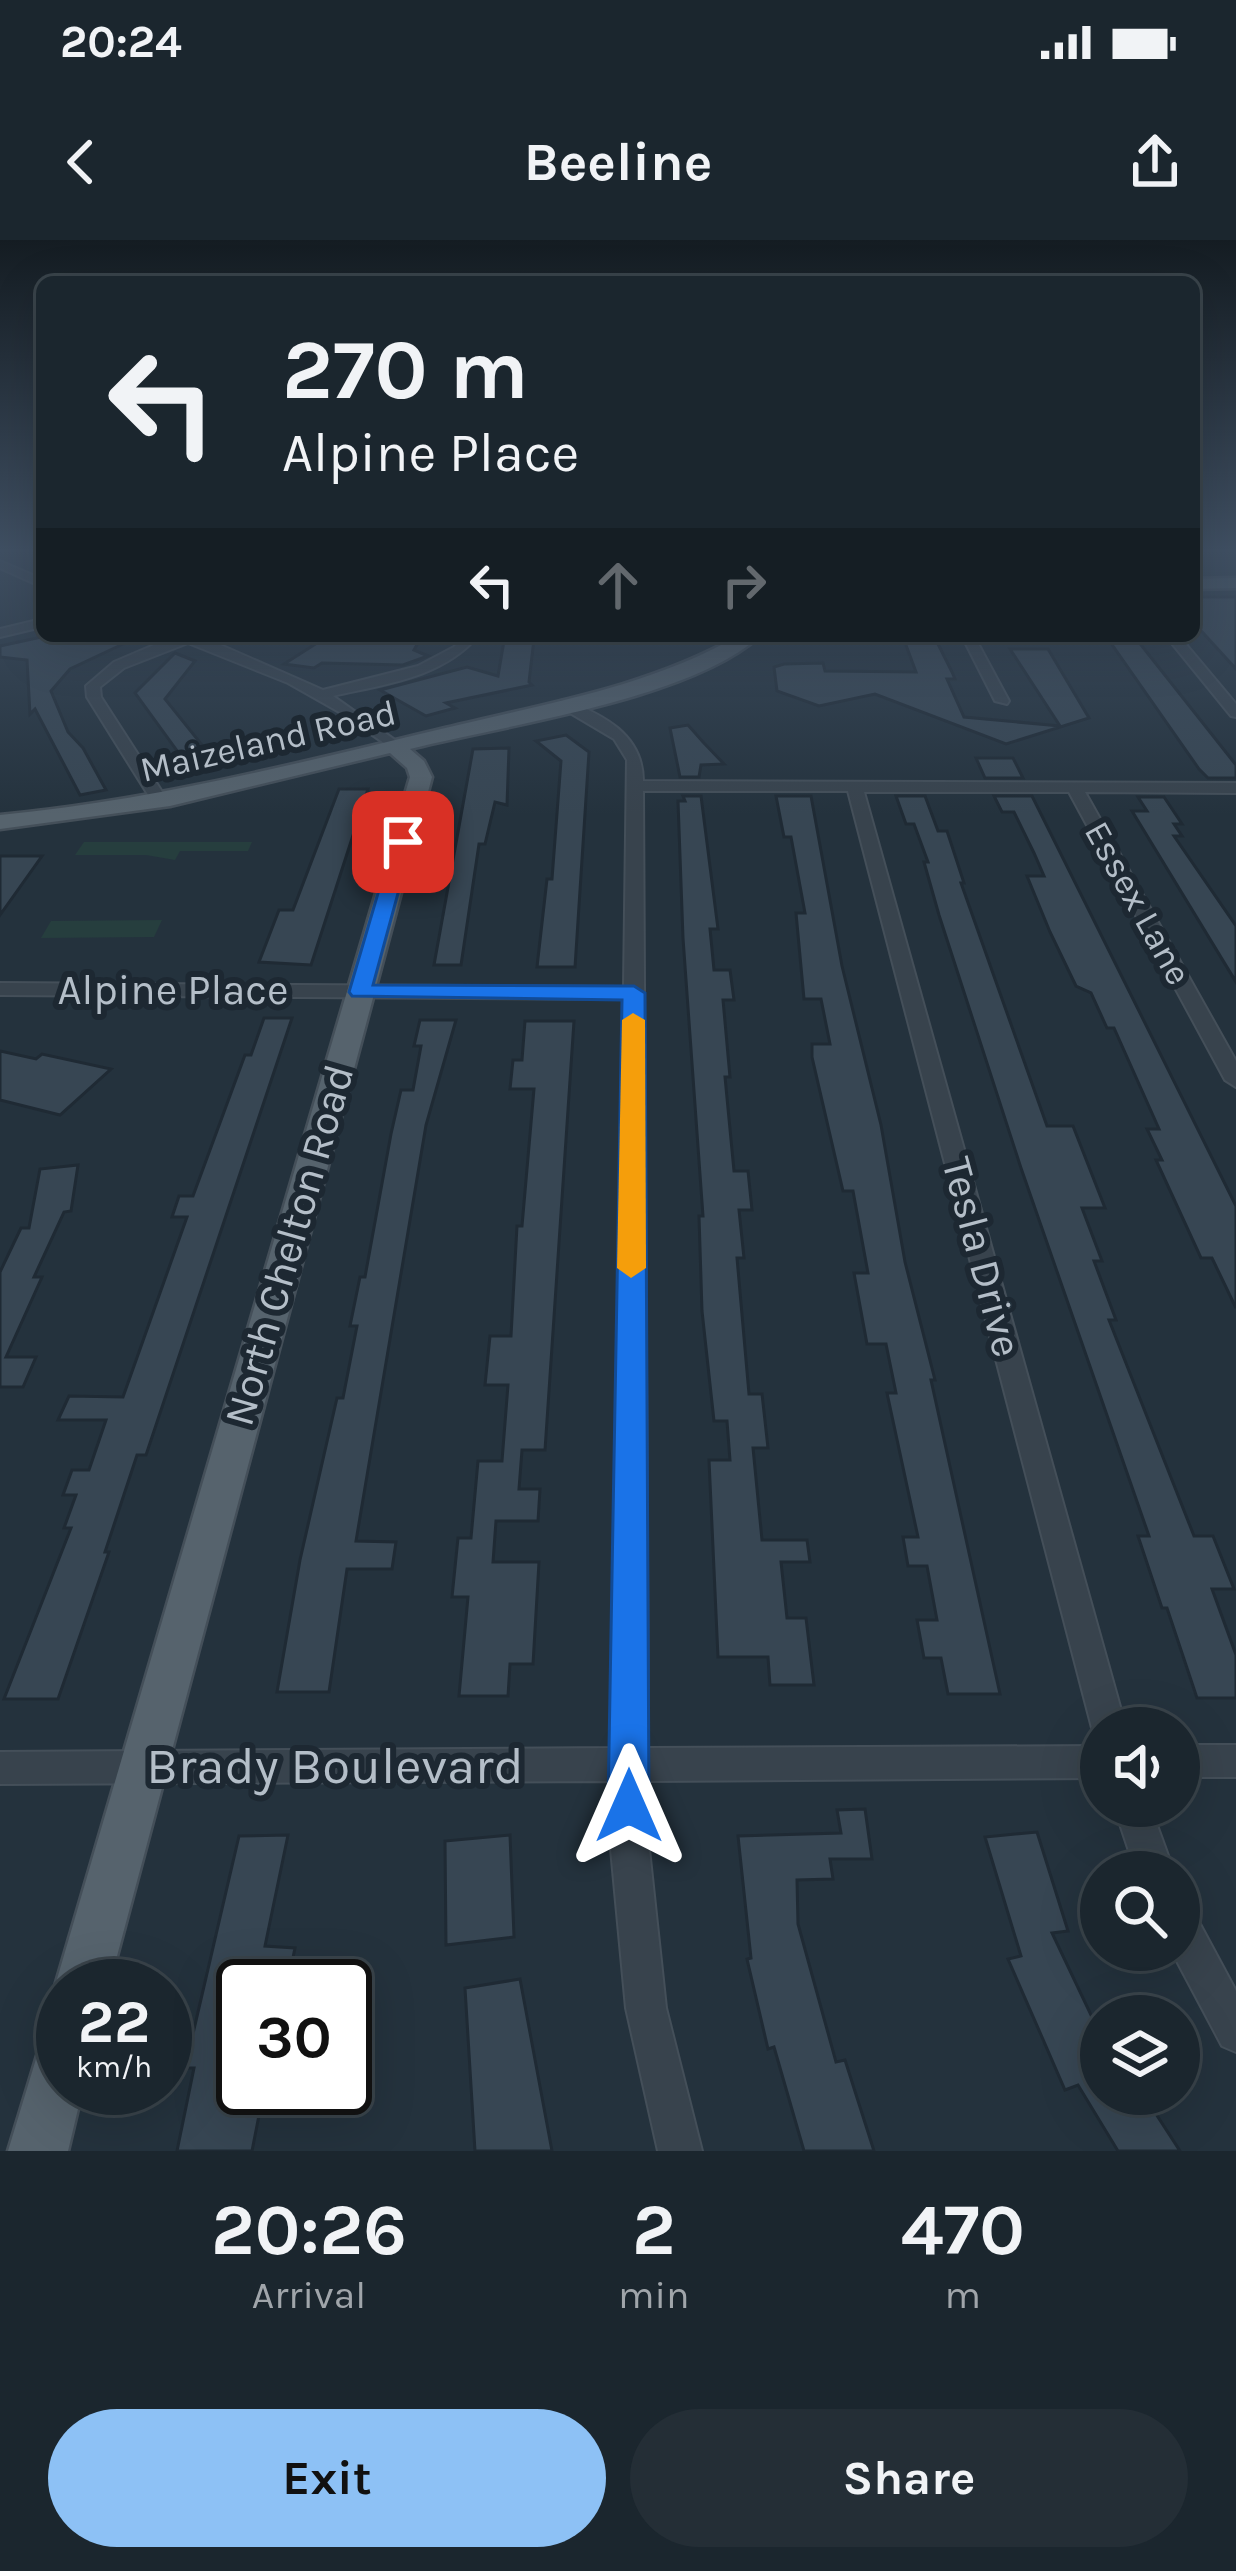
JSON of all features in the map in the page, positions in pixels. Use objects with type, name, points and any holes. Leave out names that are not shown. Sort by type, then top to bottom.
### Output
[{"type":"main road","name":"Maizeland Road","points":[[0,822],[160,802],[394,746],[676,673],[739,642]]},
{"type":"main road","name":"North Chelton Road","points":[[89,1959],[421,777],[417,765],[394,746]]},
{"type":"main road","points":[[38,2151],[47,2115]]},
{"type":"street","points":[[160,802],[94,697],[93,686],[119,665],[176,642]]},
{"type":"street","name":"North Chelton Road","points":[[200,642],[321,694],[394,746]]},
{"type":"street","points":[[321,694],[439,661],[467,642]]},
{"type":"street","points":[[971,642],[1002,701]]},
{"type":"street","points":[[1177,642],[1236,713]]},
{"type":"street","points":[[1219,692],[1236,692]]},
{"type":"street","points":[[565,704],[628,744],[635,760],[628,1764],[639,1957],[659,2071],[680,2151]]},
{"type":"street","points":[[636,786],[1236,788]]},
{"type":"street","name":"Tesla Drive","points":[[855,787],[1103,1707]]},
{"type":"street","name":"Essex Lane","points":[[1075,788],[1236,1080]]},
{"type":"street","name":"Alpine Place","points":[[0,989],[634,993]]},
{"type":"street","points":[[1200,1762],[1236,1761]]},
{"type":"street","name":"Brady Boulevard","points":[[0,1768],[1080,1762]]},
{"type":"street","points":[[1200,1964],[1236,2032]]},
{"type":"green space","points":[[84,842],[252,842],[248,851],[180,851],[175,860],[75,855]]},
{"type":"green space","points":[[162,920],[154,937],[41,938],[51,921]]},
{"type":"building","points":[[1207,637],[1236,637],[1236,669]]},
{"type":"building","points":[[36,638],[36,642],[127,642],[70,669],[51,691],[68,732],[83,748],[106,790],[80,795],[35,709],[30,714],[27,660],[0,657],[0,646]]},
{"type":"building","points":[[319,642],[419,642],[414,650],[428,656],[403,665],[322,663],[314,668],[284,664]]},
{"type":"building","points":[[504,642],[534,642],[532,685],[446,703],[455,708],[426,716],[380,690],[467,667],[498,676]]},
{"type":"building","points":[[905,642],[937,642],[955,679],[947,679],[964,717],[1060,726],[1010,649],[1048,649],[1089,718],[1006,744],[875,694],[819,706],[777,691],[774,667],[823,663],[825,671],[916,672]]},
{"type":"building","points":[[1110,642],[1139,642],[1236,765],[1236,778],[1208,778]]},
{"type":"building","points":[[175,653],[195,661],[165,699],[218,765],[191,770],[135,693]]},
{"type":"building","points":[[688,725],[724,764],[701,765],[699,777],[680,777],[670,728]]},
{"type":"building","points":[[566,735],[589,752],[575,967],[537,967],[547,879],[552,879],[561,761],[536,741]]},
{"type":"building","points":[[509,748],[507,805],[495,802],[485,844],[479,844],[461,965],[434,965],[473,749]]},
{"type":"building","points":[[976,758],[1013,758],[1023,778],[985,778]]},
{"type":"building","points":[[339,789],[368,789],[311,965],[259,962],[279,910],[293,910]]},
{"type":"building","points":[[683,796],[701,796],[718,929],[710,929],[714,970],[730,970],[734,1000],[723,1000],[730,1077],[725,1077],[734,1171],[748,1171],[752,1210],[739,1210],[744,1258],[737,1258],[749,1394],[762,1394],[768,1448],[753,1448],[762,1540],[807,1540],[810,1562],[781,1562],[787,1618],[806,1618],[814,1685],[770,1685],[768,1657],[718,1657],[709,1460],[730,1460],[727,1421],[714,1421],[702,1311],[699,1216],[703,1216],[683,938],[678,801],[685,801]]},
{"type":"building","points":[[776,796],[811,796],[842,966],[881,1125],[905,1262],[935,1380],[931,1380],[1000,1694],[948,1694],[941,1658],[924,1658],[917,1620],[937,1620],[927,1566],[908,1566],[903,1537],[918,1537],[887,1393],[896,1393],[886,1344],[867,1344],[854,1273],[868,1273],[853,1191],[843,1191],[812,1057],[812,1044],[830,1044],[821,999],[804,999],[796,913],[805,913],[791,837],[784,837]]},
{"type":"building","points":[[896,796],[925,796],[938,831],[947,831],[1047,1126],[1073,1126],[1105,1208],[1082,1208],[1102,1261],[1094,1261],[1116,1320],[1109,1320],[1194,1536],[1213,1536],[1234,1589],[1212,1589],[1236,1655],[1236,1698],[1197,1698],[1167,1608],[1162,1608],[1138,1536],[1149,1536],[1021,1168],[939,915],[924,862],[928,862],[914,824],[906,824]]},
{"type":"building","points":[[994,796],[1032,796],[1236,1206],[1236,1308],[1212,1258],[1201,1258],[1156,1160],[1162,1160],[1147,1129],[1159,1129],[1114,1028],[1107,1028],[1091,993],[1076,986],[1050,932],[1027,876],[1044,876],[1034,853],[1014,812],[1002,812]]},
{"type":"building","points":[[1138,797],[1164,797],[1182,824],[1174,824],[1182,836],[1174,836],[1236,926],[1236,982],[1132,811],[1147,811]]},
{"type":"building","points":[[0,856],[42,856],[0,915]]},
{"type":"building","points":[[264,1018],[292,1018],[146,1455],[137,1455],[58,1699],[4,1699],[71,1528],[64,1528],[76,1495],[63,1495],[72,1470],[89,1470],[106,1420],[58,1420],[69,1396],[123,1397],[187,1217],[172,1217],[179,1196],[193,1196],[245,1055],[251,1055]]},
{"type":"building","points":[[420,1020],[456,1020],[426,1125],[356,1541],[396,1542],[392,1569],[347,1569],[329,1692],[277,1692],[300,1560],[337,1398],[343,1398],[357,1326],[350,1326],[360,1277],[365,1277],[391,1134],[401,1090],[413,1090]]},
{"type":"building","points":[[525,1021],[574,1021],[545,1450],[522,1450],[519,1489],[540,1489],[538,1521],[496,1521],[493,1562],[539,1562],[533,1664],[510,1664],[508,1696],[459,1696],[468,1597],[452,1597],[458,1538],[471,1538],[478,1461],[502,1461],[508,1385],[485,1385],[490,1336],[511,1336],[517,1226],[522,1226],[534,1089],[510,1089],[513,1060],[522,1060]]},
{"type":"building","points":[[0,1051],[36,1059],[42,1054],[111,1069],[60,1115],[0,1100]]},
{"type":"building","points":[[78,1165],[71,1211],[64,1212],[34,1277],[42,1277],[6,1357],[36,1357],[23,1387],[0,1387],[0,1272],[21,1228],[29,1228],[40,1169]]},
{"type":"building","points":[[865,1809],[872,1859],[830,1859],[833,1879],[797,1880],[798,1924],[836,2062],[845,2060],[874,2151],[804,2151],[774,2047],[768,2049],[747,1959],[751,1958],[738,1836],[841,1833],[837,1810]]},
{"type":"building","points":[[1037,1832],[1068,1931],[1052,1933],[1081,1995],[1080,2088],[1065,2090],[1008,1959],[1021,1956],[985,1837]]},
{"type":"building","points":[[288,1835],[265,1946],[295,1948],[293,1959],[216,1959],[216,2115],[259,2115],[252,2151],[177,2151],[184,2115],[192,2115],[192,2038],[239,1836]]},
{"type":"building","points":[[510,1835],[514,1937],[446,1945],[445,1841]]},
{"type":"building","points":[[520,1979],[552,2151],[475,2151],[465,1988]]},
{"type":"building","points":[[1096,2115],[1157,2115],[1180,2151],[1118,2151]]},
{"type":"slow traffic","points":[[631,1268],[633,1020]]},
{"type":"route","points":[[403,842],[360,992],[634,993],[629,1806]]}]
